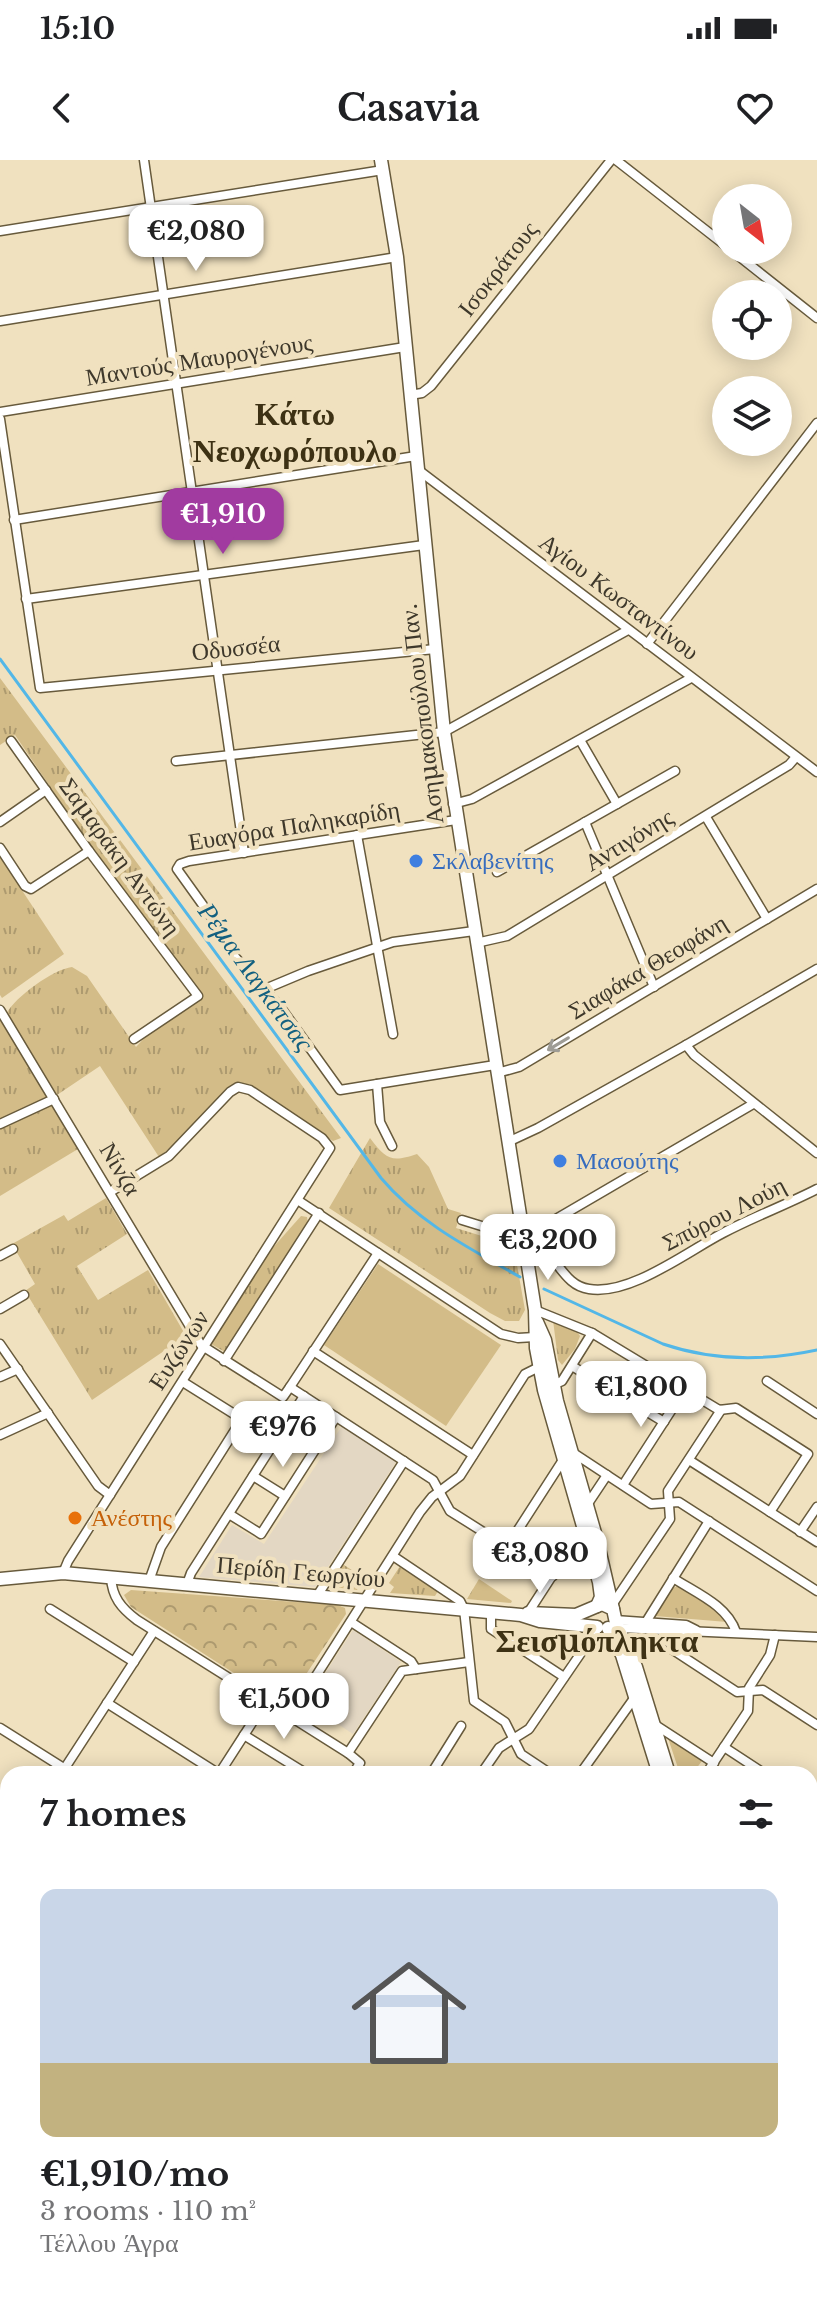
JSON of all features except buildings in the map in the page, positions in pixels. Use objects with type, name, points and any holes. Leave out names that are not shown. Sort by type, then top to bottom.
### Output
[{"type":"street","points":[[144,160],[244,853]]},
{"type":"street","points":[[614,160],[712,235]]},
{"type":"street","name":"Ισοκράτους","points":[[410,395],[422,393],[431,386],[614,160]]},
{"type":"street","points":[[0,231],[382,165]]},
{"type":"street","name":"Ασημακοπούλου Παν.","points":[[382,165],[397,257],[424,545],[453,804],[536,1316]]},
{"type":"street","points":[[0,321],[397,257]]},
{"type":"street","points":[[749,264],[817,318]]},
{"type":"street","name":"Μαντούς Μαυρογένους","points":[[0,412],[405,347]]},
{"type":"street","points":[[0,419],[26,599],[424,545]]},
{"type":"street","points":[[647,644],[817,423]]},
{"type":"street","points":[[14,520],[190,492],[416,463]]},
{"type":"street","name":"Αγίου Κωσταντίνου","points":[[416,463],[628,630],[816,769]]},
{"type":"street","name":"Οδυσσέα","points":[[26,599],[40,688],[435,649]]},
{"type":"street","points":[[176,761],[444,732],[628,630]]},
{"type":"street","points":[[453,804],[472,799],[691,678]]},
{"type":"street","points":[[580,740],[617,804]]},
{"type":"street","name":"Σαμαράκη Αντώνη","points":[[11,741],[198,996],[134,1039]]},
{"type":"street","name":"Αντιγόνης","points":[[265,989],[377,947],[405,940],[507,936],[706,817],[789,765],[796,757]]},
{"type":"street","points":[[497,872],[675,771]]},
{"type":"street","points":[[0,822],[46,790]]},
{"type":"street","points":[[706,817],[767,919]]},
{"type":"street","name":"Ευαγόρα Παληκαρίδη","points":[[340,1090],[265,989],[235,957],[220,929],[177,869],[184,863],[456,820]]},
{"type":"street","points":[[585,822],[654,987]]},
{"type":"street","points":[[357,835],[393,1034]]},
{"type":"street","points":[[0,848],[25,886],[31,889],[89,851]]},
{"type":"street","name":"Σιαφάκα Θεοφάνη","points":[[340,1090],[519,1067],[817,889]]},
{"type":"street","points":[[508,1142],[538,1128],[817,969]]},
{"type":"street","name":"Νίνζα","points":[[0,1010],[204,1349]]},
{"type":"street","points":[[686,1045],[753,1104],[817,1153]]},
{"type":"street","points":[[377,1084],[380,1122],[392,1146]]},
{"type":"street","name":"Ευζώνων","points":[[63,1573],[299,1201],[330,1151],[330,1146],[250,1090],[238,1087],[169,1156],[110,1192]]},
{"type":"street","points":[[0,1124],[54,1099]]},
{"type":"street","points":[[462,1220],[510,1235],[522,1236],[538,1230],[753,1104]]},
{"type":"street","name":"Σπύρου Λούη","points":[[526,1255],[544,1250],[575,1285],[605,1289],[648,1276],[724,1232],[817,1189]]},
{"type":"street","points":[[299,1201],[501,1334],[518,1338],[535,1337]]},
{"type":"street","points":[[224,1361],[319,1213]]},
{"type":"street","points":[[0,1256],[13,1249]]},
{"type":"street","points":[[204,1349],[283,1397],[378,1253]]},
{"type":"street","points":[[0,1309],[24,1295]]},
{"type":"street","points":[[536,1316],[539,1367],[587,1505],[605,1618],[634,1661],[666,1766]]},
{"type":"street","points":[[536,1316],[592,1333],[721,1410]]},
{"type":"street","points":[[536,1316],[545,1340],[583,1528],[600,1586],[605,1618],[622,1655],[657,1766]]},
{"type":"street","points":[[553,1385],[562,1381],[592,1333]]},
{"type":"street","points":[[0,1344],[98,1486],[110,1495]]},
{"type":"street","points":[[313,1351],[473,1455]]},
{"type":"street","points":[[572,1366],[664,1422]]},
{"type":"street","points":[[290,1717],[425,1505],[457,1479],[525,1374],[539,1367]]},
{"type":"street","points":[[0,1377],[18,1369]]},
{"type":"street","points":[[767,1381],[817,1414]]},
{"type":"street","points":[[149,1581],[161,1547],[242,1419],[183,1382]]},
{"type":"street","points":[[290,1387],[433,1480],[450,1511],[553,1576]]},
{"type":"street","points":[[623,1485],[685,1389]]},
{"type":"street","points":[[187,1584],[191,1573],[304,1396]]},
{"type":"street","points":[[487,1766],[499,1748],[529,1729],[605,1618],[670,1519],[668,1491],[721,1410],[733,1407],[741,1411],[808,1454],[770,1512]]},
{"type":"street","points":[[0,1435],[48,1413]]},
{"type":"street","points":[[229,1514],[261,1534],[336,1417]]},
{"type":"street","points":[[568,1456],[607,1475],[651,1504],[679,1502],[817,1591]]},
{"type":"street","points":[[507,1547],[568,1456]]},
{"type":"street","points":[[689,1460],[817,1542]]},
{"type":"street","points":[[317,1596],[404,1461]]},
{"type":"street","points":[[587,1505],[607,1475]]},
{"type":"street","points":[[253,1476],[285,1496]]},
{"type":"street","points":[[800,1532],[817,1507]]},
{"type":"street","points":[[646,1622],[709,1521]]},
{"type":"street","points":[[525,1614],[583,1528]]},
{"type":"street","points":[[393,1556],[453,1594],[464,1609],[474,1701],[505,1722],[521,1754],[539,1766]]},
{"type":"street","name":"Περίδη Γεωργίου","points":[[0,1579],[63,1573],[525,1614],[540,1621],[605,1618]]},
{"type":"street","points":[[111,1577],[112,1591],[121,1607],[348,1753],[360,1763],[358,1766]]},
{"type":"street","points":[[673,1578],[725,1612],[736,1632]]},
{"type":"street","points":[[50,1609],[134,1662]]},
{"type":"street","points":[[491,1612],[491,1629],[564,1677]]},
{"type":"street","points":[[525,1614],[576,1615],[686,1625],[696,1630]]},
{"type":"street","points":[[605,1618],[664,1632],[696,1630],[817,1637]]},
{"type":"street","points":[[351,1622],[411,1661],[416,1669]]},
{"type":"street","points":[[70,1766],[154,1631]]},
{"type":"street","points":[[664,1632],[673,1650],[737,1692],[763,1690],[817,1725]]},
{"type":"street","points":[[712,1766],[748,1711],[749,1690],[770,1655],[775,1635]]},
{"type":"street","points":[[348,1753],[402,1671],[469,1662]]},
{"type":"street","points":[[585,1766],[624,1708],[635,1697]]},
{"type":"street","points":[[224,1766],[266,1701]]},
{"type":"street","points":[[107,1703],[206,1766]]},
{"type":"street","points":[[653,1724],[714,1763]]},
{"type":"street","points":[[436,1766],[461,1726]]},
{"type":"street","points":[[0,1728],[57,1766]]},
{"type":"street","points":[[244,1735],[294,1766]]},
{"type":"street","points":[[724,1747],[751,1766]]},
{"type":"shaded area","points":[[342,1426],[396,1462],[315,1587],[199,1577],[232,1525],[264,1544]]},
{"type":"shaded area","points":[[353,1630],[401,1662],[353,1734],[306,1703]]},
{"type":"green space","points":[[0,678],[341,1138],[333,1141],[249,1084],[233,1084],[159,1157],[100,1066],[57,1095],[7,1013],[18,999],[36,985],[72,967],[87,976],[136,1047],[149,1033],[203,997],[106,869],[15,735],[0,745]]},
{"type":"green space","points":[[0,857],[64,954],[2,998],[0,995]]},
{"type":"green space","points":[[0,1018],[78,1149],[0,1196]]},
{"type":"green space","points":[[370,1138],[380,1151],[390,1157],[417,1154],[429,1167],[448,1209],[461,1213],[456,1228],[514,1248],[525,1310],[519,1321],[505,1321],[490,1313],[329,1208]]},
{"type":"green space","points":[[106,1198],[127,1234],[77,1266],[98,1300],[148,1270],[186,1336],[92,1400],[25,1291],[35,1284],[12,1244],[64,1215],[68,1221]]},
{"type":"green space","points":[[301,1216],[307,1217],[308,1223],[225,1352],[211,1344],[269,1252]]},
{"type":"green space","points":[[378,1264],[501,1345],[446,1426],[324,1345]]},
{"type":"green space","points":[[553,1320],[575,1329],[580,1336],[575,1349],[562,1365],[558,1360]]},
{"type":"green space","points":[[341,1563],[364,1578],[357,1590],[326,1586]]},
{"type":"green space","points":[[400,1566],[438,1591],[435,1596],[390,1593],[394,1587],[389,1583]]},
{"type":"green space","points":[[479,1579],[512,1601],[511,1603],[467,1599]]},
{"type":"green space","points":[[678,1586],[725,1616],[727,1622],[655,1616],[672,1588]]},
{"type":"green space","points":[[131,1590],[338,1605],[345,1608],[346,1614],[285,1706],[131,1607],[124,1595]]},
{"type":"green space","points":[[668,1738],[702,1761],[698,1766],[677,1766]]},
{"type":"waterway","name":"Ρέμα Λαγκάτσας","points":[[0,659],[381,1178],[428,1221],[520,1277]]},
{"type":"waterway","name":"Ρέμα Λαγκάτσας","points":[[544,1289],[682,1350],[740,1358],[817,1350]]},
{"type":"place","name":"Σκλαβενίτης","points":[[416,861]]},
{"type":"place","name":"Μασούτης","points":[[560,1161]]},
{"type":"place","name":"Ανέστης","points":[[75,1518]]},
{"type":"district","name":"Κάτω Νεοχωρόπουλο","points":[[295,432]]},
{"type":"district","name":"Σεισμόπληκτα","points":[[597,1641]]}]
